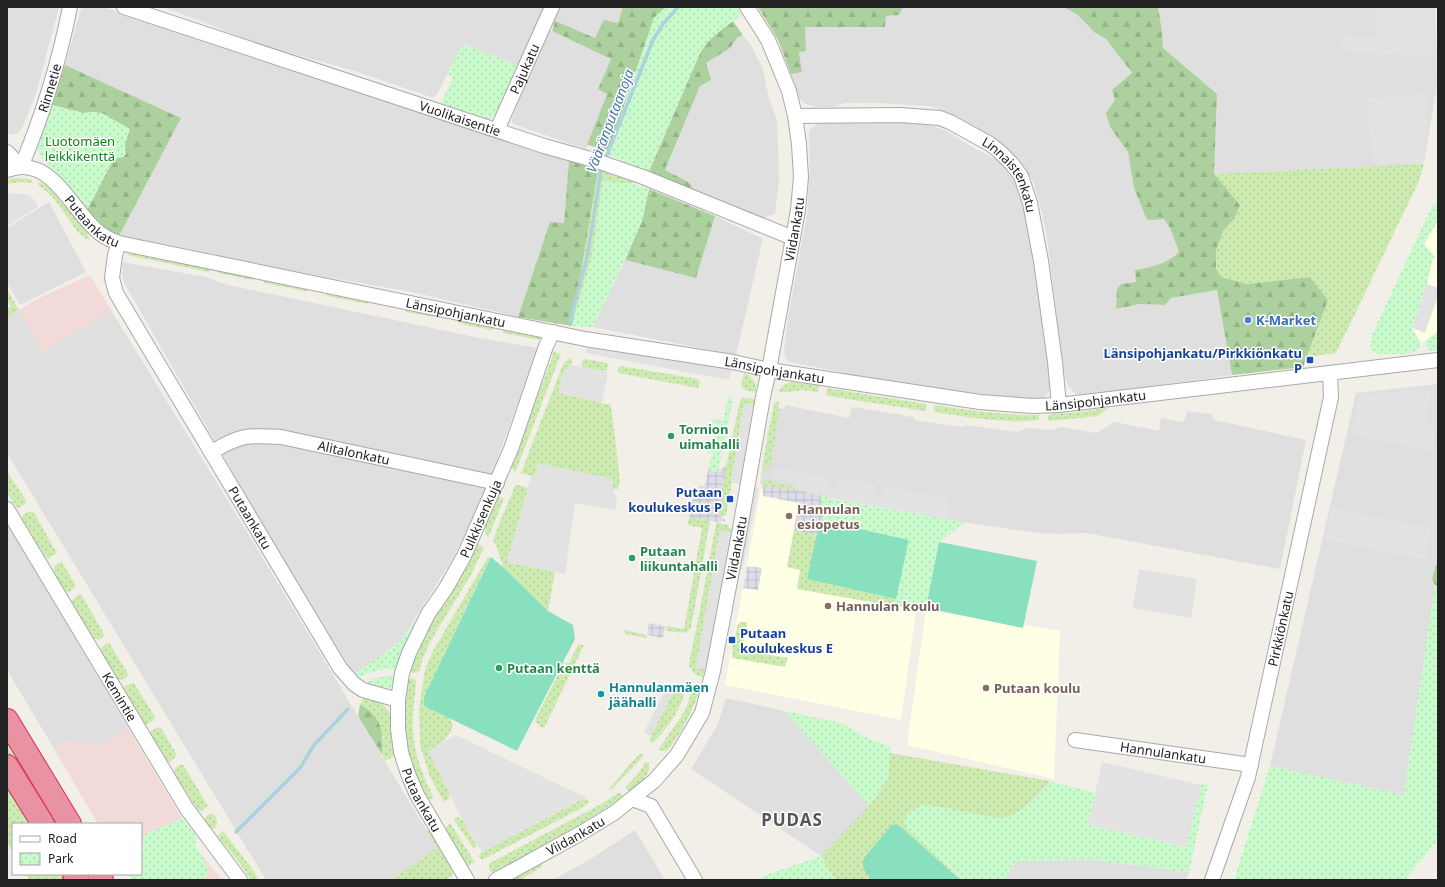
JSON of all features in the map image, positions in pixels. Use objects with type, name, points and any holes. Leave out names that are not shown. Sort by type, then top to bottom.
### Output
[{"type":"highway","points":[[7,720],[69,823]]},
{"type":"highway","points":[[7,766],[42,823]]},
{"type":"street","name":"Rinnetie","points":[[21,167],[40,119],[54,75],[70,7]]},
{"type":"street","name":"Vuolikaisentie","points":[[124,7],[544,146],[612,166],[793,238]]},
{"type":"street","name":"Pajukatu","points":[[497,130],[552,7]]},
{"type":"street","name":"Viidankatu","points":[[496,880],[583,832],[614,813],[632,799],[654,781],[677,755],[702,714],[713,671],[741,523],[762,396],[769,370],[798,210],[801,177],[799,144],[795,116],[789,91],[768,40],[747,7]]},
{"type":"street","name":"Linnaistenkatu","points":[[795,116],[900,115],[940,118],[990,144],[1012,164],[1021,176],[1030,203],[1041,261],[1055,362],[1059,405]]},
{"type":"street","points":[[7,152],[21,167]]},
{"type":"street","points":[[7,170],[21,167]]},
{"type":"street","name":"Putaankatu","points":[[21,167],[33,168],[47,175],[94,229],[110,240],[119,243],[115,255],[112,278],[116,293],[340,668],[354,684],[363,690],[398,700],[398,730],[401,752],[408,774],[417,795],[467,880]]},
{"type":"street","name":"Länsipohjankatu","points":[[119,243],[585,339],[733,362],[769,370],[980,402],[1033,406],[1059,405],[1438,360]]},
{"type":"street","name":"Pulkkisenkuja","points":[[398,700],[402,673],[418,632],[464,556],[497,483],[511,449],[546,346],[553,332]]},
{"type":"street","name":"Pirkkiönkatu","points":[[1212,880],[1251,765],[1331,397],[1330,374]]},
{"type":"street","name":"Alitalonkatu","points":[[212,452],[230,441],[241,437],[255,435],[281,437],[497,483]]},
{"type":"street","name":"Kemintie","points":[[7,509],[187,809],[240,880]]},
{"type":"street","name":"Hannulankatu","points":[[1075,740],[1251,765]]},
{"type":"street","points":[[632,799],[651,806],[695,880]]},
{"type":"shaded area","points":[[7,7],[59,7],[36,94],[22,128],[17,134],[12,135],[7,132]]},
{"type":"shaded area","points":[[86,7],[103,7],[214,42],[569,160],[564,224],[550,222],[518,317],[412,292],[280,269],[176,246],[119,236],[181,118],[65,65],[81,9]]},
{"type":"shaded area","points":[[162,7],[544,7],[518,66],[463,44],[437,94],[433,98],[358,72],[255,43]]},
{"type":"shaded area","points":[[557,7],[623,7],[618,23],[595,38],[551,20]]},
{"type":"shaded area","points":[[903,7],[1063,7],[1078,15],[1094,32],[1106,39],[1132,74],[1112,90],[1115,100],[1110,127],[1128,152],[1134,188],[1164,219],[1170,228],[1179,252],[1171,259],[1156,266],[1136,270],[1137,282],[1122,284],[1116,309],[1140,304],[1165,305],[1171,298],[1217,290],[1232,375],[1081,396],[1076,394],[1069,387],[1064,376],[1047,237],[1040,205],[1033,181],[1017,158],[1001,143],[948,112],[929,106],[881,103],[844,103],[833,107],[815,107],[804,103],[799,98],[791,74],[802,72],[799,52],[806,50],[805,27],[885,27],[886,16],[899,15]]},
{"type":"shaded area","points":[[1158,7],[1435,7],[1437,86],[1424,164],[1214,174],[1217,94],[1163,48]]},
{"type":"shaded area","points":[[1376,7],[1433,7],[1433,57],[1342,52],[1342,35],[1376,37]]},
{"type":"shaded area","points":[[547,30],[611,59],[598,89],[607,93],[586,149],[516,125],[511,121]]},
{"type":"shaded area","points":[[742,34],[752,47],[763,69],[768,95],[777,121],[779,179],[775,214],[763,218],[691,189],[692,186],[665,171],[700,86],[706,63],[730,48]]},
{"type":"shaded area","points":[[1428,93],[1424,164],[1373,164],[1365,98]]},
{"type":"shaded area","points":[[899,120],[923,123],[945,130],[977,150],[1000,161],[1017,185],[1034,262],[1046,348],[1050,390],[1045,398],[1022,399],[992,397],[857,377],[790,362],[785,358],[784,351],[788,318],[807,214],[810,167],[809,131],[819,122]]},
{"type":"shaded area","points":[[14,193],[30,195],[39,206],[7,226],[7,194]]},
{"type":"shaded area","points":[[49,202],[86,272],[20,305],[7,283],[7,228]]},
{"type":"shaded area","points":[[715,216],[763,239],[736,355],[593,327],[625,260],[696,278]]},
{"type":"shaded area","points":[[1438,220],[1438,332],[1425,341],[1420,342],[1412,328],[1427,284],[1432,260],[1424,244]]},
{"type":"shaded area","points":[[122,262],[206,277],[227,285],[484,339],[539,348],[483,496],[454,556],[401,641],[353,676],[338,656],[123,281]]},
{"type":"shaded area","points":[[90,275],[111,310],[42,352],[19,310],[37,299]]},
{"type":"shaded area","points":[[1427,284],[1438,288],[1438,296],[1425,333],[1412,328]]},
{"type":"shaded area","points":[[19,310],[42,352],[111,310],[261,555],[437,848],[391,880],[266,880],[7,453],[7,317]]},
{"type":"shaded area","points":[[590,340],[733,362],[729,380],[585,353]]},
{"type":"shaded area","points":[[570,365],[608,372],[602,403],[558,393],[561,378],[565,370]]},
{"type":"shaded area","points":[[1438,384],[1438,586],[1435,586],[1404,795],[1270,766],[1356,393]]},
{"type":"shaded area","points":[[1414,390],[1432,391],[1426,425],[1438,428],[1431,451],[1352,435],[1360,394]]},
{"type":"shaded area","points":[[744,404],[761,407],[748,485],[759,488],[742,570],[733,568],[713,671],[696,668],[720,530],[739,532],[748,486],[731,482]]},
{"type":"shaded area","points":[[785,405],[849,418],[852,407],[914,417],[914,420],[947,425],[965,427],[965,425],[1018,432],[1027,428],[1051,430],[1061,427],[1096,433],[1115,422],[1159,431],[1161,418],[1184,422],[1187,411],[1211,414],[1214,420],[1306,440],[1280,569],[1086,533],[1038,533],[975,524],[772,486],[763,486],[760,483],[768,430],[775,407],[785,409]]},
{"type":"shaded area","points":[[538,463],[613,479],[613,489],[617,502],[616,510],[575,503],[565,574],[507,562],[531,476],[535,477]]},
{"type":"shaded area","points":[[726,466],[718,513],[726,521],[717,522],[689,517],[693,499],[698,499],[700,486],[705,486],[708,471],[717,472]]},
{"type":"shaded area","points":[[774,467],[830,476],[828,487],[835,488],[838,477],[877,484],[874,495],[881,497],[884,486],[950,498],[947,519],[797,491],[795,484],[772,478]]},
{"type":"shaded area","points":[[763,486],[772,486],[821,495],[821,514],[824,514],[823,521],[820,521],[817,535],[794,530],[799,503],[763,496]]},
{"type":"shaded area","name":"Hannulan koulu","points":[[761,489],[928,526],[901,720],[725,685]]},
{"type":"shaded area","points":[[1331,508],[1432,528],[1426,560],[1325,540]]},
{"type":"shaded area","points":[[7,522],[128,728],[104,743],[95,745],[67,740],[56,747],[56,752],[7,670]]},
{"type":"shaded area","points":[[747,567],[762,568],[758,590],[743,588]]},
{"type":"shaded area","points":[[1139,569],[1197,579],[1191,618],[1133,608]]},
{"type":"shaded area","name":"Putaan koulu","points":[[926,610],[1060,631],[1054,779],[907,745]]},
{"type":"shaded area","points":[[649,623],[665,626],[663,638],[647,635]]},
{"type":"shaded area","points":[[668,685],[675,689],[651,736],[644,732]]},
{"type":"shaded area","points":[[726,698],[785,711],[869,806],[821,856],[691,769],[718,724]]},
{"type":"shaded area","points":[[128,728],[182,818],[148,833],[142,837],[142,823],[97,823],[56,752],[56,747],[62,741],[67,740],[98,745]]},
{"type":"shaded area","points":[[456,735],[586,797],[482,852],[462,819],[428,751]]},
{"type":"shaded area","points":[[1102,762],[1201,785],[1187,847],[1088,825]]},
{"type":"shaded area","points":[[635,830],[665,880],[553,880],[594,857]]},
{"type":"shaded area","points":[[202,855],[222,880],[195,880],[208,872]]},
{"type":"shaded area","points":[[1093,860],[1189,872],[1186,880],[1003,880],[1016,861]]},
{"type":"green space","points":[[623,7],[666,7],[654,18],[609,150],[587,145],[607,94],[598,89],[611,59],[552,31],[555,21],[595,38],[604,20],[618,23]]},
{"type":"green space","points":[[666,7],[736,7],[742,15],[713,37],[700,53],[650,168],[651,173],[609,155],[609,150],[654,18]]},
{"type":"green space","points":[[758,7],[903,7],[899,15],[886,16],[885,27],[805,27],[806,51],[799,52],[802,72],[791,74],[778,40]]},
{"type":"green space","points":[[1063,7],[1158,7],[1163,48],[1217,94],[1214,174],[1240,205],[1234,219],[1223,231],[1216,250],[1216,268],[1221,277],[1247,284],[1310,277],[1328,300],[1303,367],[1232,375],[1217,290],[1171,298],[1165,305],[1140,304],[1116,309],[1117,289],[1121,284],[1136,282],[1135,270],[1164,262],[1179,252],[1170,228],[1164,219],[1147,220],[1134,188],[1128,152],[1110,127],[1106,113],[1115,100],[1112,90],[1132,73],[1106,39],[1094,32],[1078,15]]},
{"type":"green space","points":[[733,21],[742,34],[730,48],[706,63],[711,80],[700,86],[665,170],[688,182],[692,186],[691,189],[651,173],[650,169],[700,53],[714,35]]},
{"type":"green space","points":[[463,44],[518,66],[502,105],[487,122],[440,105],[453,77],[447,74]]},
{"type":"green space","points":[[65,65],[181,118],[119,236],[101,226],[86,212],[112,162],[118,157],[124,157],[125,144],[93,112],[83,113],[52,105]]},
{"type":"green space","name":"Luotomäen leikkikenttä","points":[[52,105],[83,113],[102,113],[130,129],[125,144],[126,154],[112,162],[86,212],[40,156],[38,147]]},
{"type":"green space","points":[[569,160],[598,170],[572,326],[518,317],[550,222],[564,223]]},
{"type":"green space","points":[[1424,164],[1419,181],[1336,353],[1307,357],[1328,300],[1310,277],[1247,284],[1220,277],[1216,265],[1216,247],[1223,231],[1234,219],[1214,174]]},
{"type":"green space","points":[[598,170],[633,181],[632,184],[603,181],[592,258],[572,326]]},
{"type":"green space","points":[[12,178],[31,179],[32,181],[30,183],[22,182],[7,184],[7,180]]},
{"type":"green space","points":[[603,181],[632,184],[649,189],[642,221],[593,327],[572,326],[592,258]]},
{"type":"green space","points":[[39,182],[49,187],[87,233],[90,240],[78,232],[60,206],[46,191],[38,186]]},
{"type":"green space","points":[[649,189],[715,216],[696,278],[625,260],[642,221]]},
{"type":"green space","points":[[1438,203],[1438,220],[1424,244],[1435,257],[1432,260],[1427,284],[1412,328],[1420,342],[1419,348],[1415,352],[1408,354],[1378,354],[1370,349],[1372,335],[1433,205]]},
{"type":"green space","points":[[131,252],[207,267],[210,270],[209,272],[127,255]]},
{"type":"green space","points":[[220,271],[254,277],[252,280],[218,273]]},
{"type":"green space","points":[[265,280],[305,288],[307,290],[306,292],[264,283]]},
{"type":"green space","points":[[7,289],[19,310],[7,317],[7,309],[11,306],[7,299]]},
{"type":"green space","points":[[329,293],[366,300],[368,302],[367,304],[326,295]]},
{"type":"green space","points":[[407,309],[435,316],[433,317],[405,312]]},
{"type":"green space","points":[[460,319],[491,326],[494,329],[491,330],[461,324],[459,322]]},
{"type":"green space","points":[[503,329],[540,335],[540,340],[503,333]]},
{"type":"green space","points":[[1438,332],[1438,350],[1430,351],[1425,341]]},
{"type":"green space","points":[[553,351],[561,354],[515,473],[510,465],[552,358]]},
{"type":"green space","points":[[569,358],[572,360],[572,363],[565,370],[558,393],[611,405],[620,481],[618,489],[613,489],[613,479],[538,464],[535,477],[521,473],[563,364]]},
{"type":"green space","points":[[585,359],[608,363],[607,370],[584,368],[582,366],[582,361]]},
{"type":"green space","points":[[621,366],[698,379],[700,382],[698,388],[618,373],[618,368]]},
{"type":"green space","points":[[744,373],[753,380],[756,386],[756,392],[747,391],[741,386]]},
{"type":"green space","points":[[792,382],[819,386],[818,392],[802,390],[779,392],[783,386]]},
{"type":"green space","points":[[827,388],[926,404],[926,409],[925,411],[829,396],[826,394]]},
{"type":"green space","points":[[729,395],[733,399],[718,471],[715,473],[708,471],[712,453],[707,452],[708,448],[715,449],[720,425],[712,423],[713,419],[723,420]]},
{"type":"green space","points":[[742,398],[755,399],[754,405],[744,404],[732,482],[726,515],[724,516],[718,513],[726,466],[740,401]]},
{"type":"green space","points":[[779,402],[778,420],[771,462],[769,468],[764,470],[762,469],[774,403]]},
{"type":"green space","points":[[935,405],[987,412],[1039,415],[1039,420],[1000,421],[960,416],[934,412]]},
{"type":"green space","points":[[1108,408],[1098,416],[1048,420],[1048,416],[1051,414]]},
{"type":"green space","points":[[7,471],[27,502],[18,509],[7,493]]},
{"type":"green space","points":[[765,480],[793,486],[797,491],[772,486],[763,486],[763,481]]},
{"type":"green space","points":[[518,485],[528,489],[507,562],[555,572],[548,611],[503,567],[496,545],[493,541],[515,486]]},
{"type":"green space","points":[[821,495],[825,496],[826,498],[965,522],[939,542],[926,608],[894,606],[909,540],[823,521],[824,514],[821,514]]},
{"type":"green space","points":[[498,496],[504,499],[488,538],[485,528],[487,517]]},
{"type":"green space","points":[[30,511],[34,513],[57,553],[48,559],[22,519],[23,515]]},
{"type":"green space","points":[[689,517],[710,521],[691,628],[685,633],[666,631],[667,626],[684,629],[702,528],[688,525]]},
{"type":"green space","points":[[820,520],[909,540],[896,599],[807,579]]},
{"type":"green space","points":[[717,522],[728,525],[731,531],[728,532],[720,530],[696,668],[705,669],[703,677],[694,673],[689,663]]},
{"type":"green space","points":[[794,530],[817,535],[808,579],[896,599],[894,606],[797,589],[800,570],[787,567]]},
{"type":"green space","points":[[939,542],[1037,561],[1023,628],[926,608]]},
{"type":"green space","points":[[478,544],[484,548],[471,575],[430,642],[420,670],[417,673],[412,673],[410,668],[425,636]]},
{"type":"green space","points":[[488,557],[491,557],[424,697],[424,706],[449,718],[453,725],[446,738],[428,751],[450,793],[449,799],[444,802],[430,777],[420,745],[419,710],[425,669],[434,649]]},
{"type":"green space","name":"Putaan kenttä","points":[[491,557],[548,611],[573,625],[575,639],[517,751],[424,706],[424,697]]},
{"type":"green space","points":[[61,562],[75,584],[74,588],[68,593],[59,583],[54,572],[55,565]]},
{"type":"green space","points":[[1436,565],[1438,566],[1438,586],[1435,585],[1432,579]]},
{"type":"green space","points":[[1435,585],[1438,586],[1438,839],[1405,880],[1234,880],[1270,766],[1404,795]]},
{"type":"green space","points":[[81,594],[104,634],[104,636],[99,640],[92,638],[71,604],[73,599]]},
{"type":"green space","points":[[415,620],[397,670],[376,670],[357,679],[353,676],[401,641]]},
{"type":"green space","points":[[741,622],[747,622],[742,650],[788,658],[785,667],[732,658],[732,648],[738,624]]},
{"type":"green space","points":[[624,631],[646,635],[647,637],[645,638],[626,634]]},
{"type":"green space","points":[[107,643],[110,644],[127,672],[128,676],[122,680],[117,680],[102,655],[101,648]]},
{"type":"green space","points":[[578,645],[584,645],[544,728],[539,726],[535,720],[564,663],[569,663]]},
{"type":"green space","points":[[394,675],[395,680],[393,684],[390,688],[385,690],[365,684],[375,678]]},
{"type":"green space","points":[[410,678],[415,679],[416,682],[413,713],[415,748],[423,773],[433,796],[432,799],[427,799],[419,783],[413,769],[406,742],[406,698],[408,681]]},
{"type":"green space","points":[[134,683],[155,717],[155,719],[146,725],[143,724],[123,689]]},
{"type":"green space","points":[[695,685],[700,689],[683,727],[669,749],[666,751],[658,750],[686,709]]},
{"type":"green space","points":[[681,687],[684,688],[684,694],[678,710],[667,727],[656,740],[651,743],[651,736],[675,689]]},
{"type":"green space","points":[[363,698],[374,700],[382,704],[391,716],[395,751],[394,756],[385,761],[382,755],[383,736],[360,705]]},
{"type":"green space","points":[[360,705],[373,715],[380,726],[382,732],[382,755],[358,716]]},
{"type":"green space","points":[[785,711],[841,723],[867,738],[891,747],[888,779],[869,806]]},
{"type":"green space","points":[[158,727],[161,728],[177,755],[170,762],[165,759],[151,736],[150,732]]},
{"type":"green space","points":[[7,733],[61,823],[54,823],[7,752]]},
{"type":"green space","points":[[890,753],[1050,781],[1021,810],[1009,817],[908,830],[962,880],[835,880],[821,856],[869,806],[888,779]]},
{"type":"green space","points":[[639,754],[643,754],[643,756],[612,789],[608,790]]},
{"type":"green space","points":[[645,762],[649,762],[647,775],[631,791],[627,790],[626,787],[641,770]]},
{"type":"green space","points":[[181,764],[208,806],[201,811],[198,810],[174,773],[175,768]]},
{"type":"green space","points":[[1050,781],[1095,793],[1088,825],[1186,847],[1201,785],[1208,784],[1189,872],[1093,860],[1017,861],[1003,880],[962,880],[908,830],[904,822],[907,813],[924,804],[1000,818],[1008,816],[1015,814],[1028,805]]},
{"type":"green space","points":[[7,784],[31,823],[12,823],[12,851],[7,843]]},
{"type":"green space","points":[[618,793],[621,793],[623,796],[592,817],[493,873],[490,872],[490,863],[601,804]]},
{"type":"green space","points":[[583,799],[590,802],[578,810],[482,860],[478,856],[482,852]]},
{"type":"green space","points":[[210,813],[215,816],[217,820],[217,825],[214,829],[209,828],[204,819]]},
{"type":"green space","points":[[456,817],[462,819],[477,846],[475,848],[473,848],[456,823],[454,819]]},
{"type":"green space","points":[[182,818],[198,839],[194,844],[202,855],[209,872],[208,875],[195,880],[132,880],[129,875],[142,875],[142,851],[146,848],[142,845],[142,837],[148,833]]},
{"type":"green space","points":[[450,823],[475,862],[468,866],[463,861],[445,830]]},
{"type":"green space","points":[[896,824],[960,880],[873,880],[864,870],[864,858],[891,826]]},
{"type":"green space","points":[[426,830],[431,831],[454,871],[452,876],[446,880],[391,880],[437,848]]},
{"type":"green space","points":[[223,831],[259,880],[250,880],[242,866],[218,837],[218,835]]},
{"type":"green space","points":[[821,856],[835,880],[756,880],[766,875]]},
{"type":"green space","points":[[542,862],[542,867],[520,880],[512,880]]},
{"type":"green space","points":[[26,875],[63,875],[66,880],[29,880]]},
{"type":"waterway","name":"Vääränputaanoja","points":[[605,160],[653,40],[663,24],[678,7]]},
{"type":"waterway","name":"Vääränputaanoja","points":[[570,321],[587,258],[603,166]]},
{"type":"waterway","points":[[236,832],[300,768],[314,745],[348,709]]},
{"type":"place","name":"K-Market","points":[[1248,320]]},
{"type":"place","name":"Länsipohjankatu/Pirkkiönkatu P","points":[[1310,360]]},
{"type":"place","name":"Tornion uimahalli","points":[[671,436]]},
{"type":"place","name":"Putaan koulukeskus P","points":[[730,499]]},
{"type":"place","name":"Hannulan esiopetus","points":[[789,516]]},
{"type":"place","name":"Putaan liikuntahalli","points":[[632,558]]},
{"type":"place","name":"Hannulan koulu","points":[[828,606]]},
{"type":"place","name":"Putaan koulukeskus E","points":[[732,640]]},
{"type":"place","name":"Putaan kenttä","points":[[499,668]]},
{"type":"place","name":"Putaan koulu","points":[[986,688]]},
{"type":"place","name":"Hannulanmäen jäähalli","points":[[601,694]]},
{"type":"district","name":"PUDAS","points":[[792,820]]}]
